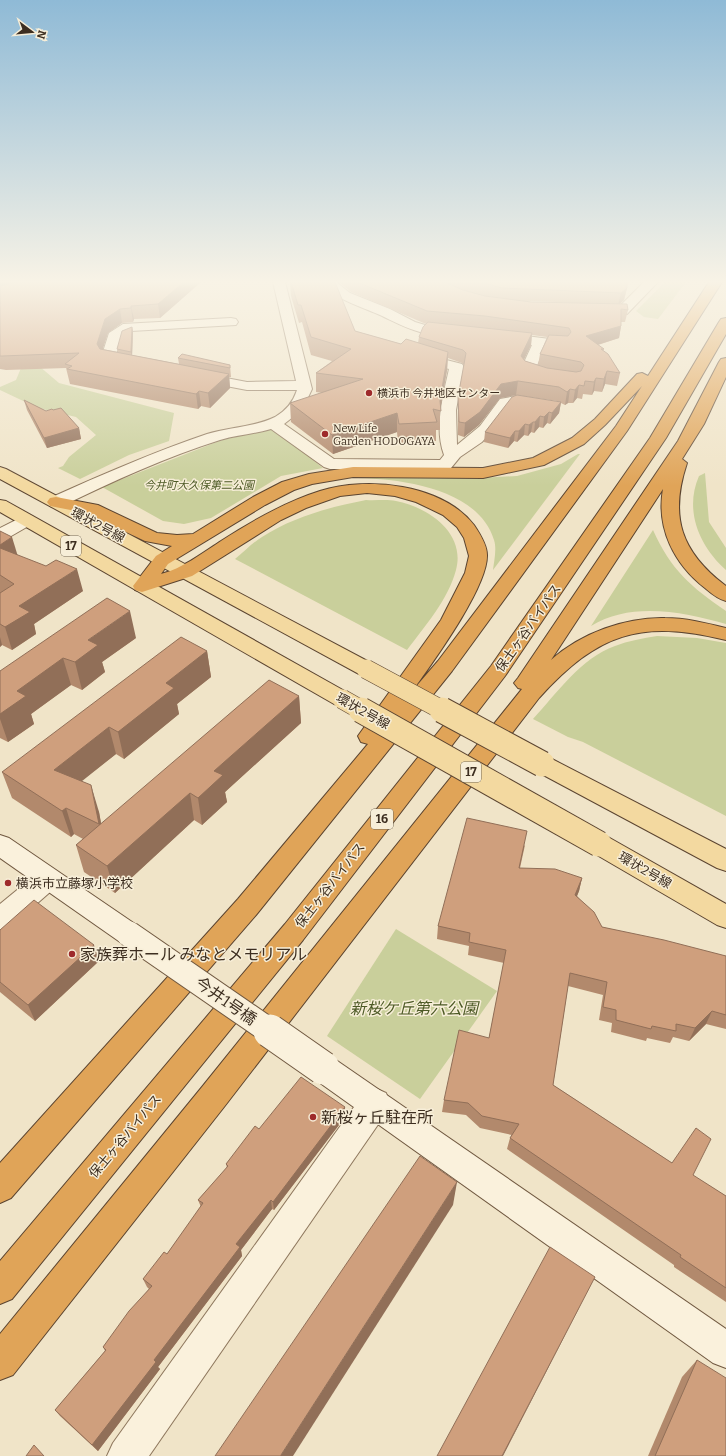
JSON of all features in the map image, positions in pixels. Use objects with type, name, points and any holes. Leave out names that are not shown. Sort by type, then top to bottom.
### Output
[{"type":"highway","points":[[142,586],[162,560],[259,501],[288,486],[308,479],[353,472],[482,473],[538,462],[559,453],[578,441],[600,422],[632,389],[665,350]]},
{"type":"highway","points":[[0,1187],[247,907],[445,666],[622,428],[673,350]]},
{"type":"highway","name":"保土ヶ谷バイパス","points":[[0,1287],[294,932],[498,671],[658,438],[710,350]]},
{"type":"highway","points":[[327,951],[529,678],[606,565],[686,441],[726,362]]},
{"type":"highway","points":[[702,411],[675,475],[669,506],[672,529],[682,552],[694,568],[726,596]]},
{"type":"highway","points":[[142,586],[184,572],[266,521],[300,504],[330,493],[356,489],[383,490],[409,494],[445,508],[458,517],[474,540],[478,557],[473,578],[449,622],[247,907]]},
{"type":"highway","points":[[56,502],[91,508],[154,539],[169,541],[198,538]]},
{"type":"highway","points":[[0,1362],[213,1097],[531,693],[553,669],[580,648],[636,627],[664,624],[694,627],[726,634]]},
{"type":"main road","name":"環状2号線","points":[[0,472],[542,764],[726,861]]},
{"type":"main road","name":"環状2号線","points":[[0,505],[726,917]]},
{"type":"street","points":[[111,350],[108,358],[146,366]]},
{"type":"street","points":[[56,502],[104,479],[215,436],[273,423],[287,416],[297,408],[303,399],[305,389],[296,350]]},
{"type":"street","points":[[409,350],[408,352],[417,356],[457,368],[450,398],[447,433],[451,454]]},
{"type":"street","points":[[537,350],[528,369],[535,373],[566,377]]},
{"type":"street","points":[[185,374],[247,386],[304,384]]},
{"type":"street","points":[[273,423],[330,464],[445,465],[451,454],[470,444],[492,423],[505,402],[516,400],[557,407]]},
{"type":"street","points":[[0,535],[26,520]]},
{"type":"street","name":"今井1号橋","points":[[0,845],[375,1103],[726,1350]]},
{"type":"street","points":[[0,920],[48,879]]},
{"type":"street","points":[[126,1456],[375,1103]]},
{"type":"green space","points":[[39,366],[59,383],[174,413],[169,441],[129,455],[80,479],[58,468],[63,466],[69,457],[96,435],[76,417],[38,408],[0,390],[0,387],[16,380],[21,368]]},
{"type":"green space","name":"今井町大久保第二公園","points":[[266,429],[274,429],[323,468],[281,476],[211,518],[184,524],[163,521],[102,487],[219,441]]},
{"type":"green space","points":[[580,454],[493,570],[495,551],[494,540],[485,522],[471,508],[454,497],[434,489],[390,480],[351,478],[351,476],[478,478],[517,476],[561,464]]},
{"type":"green space","points":[[705,473],[709,522],[726,548],[726,570],[708,550],[697,527],[694,514],[693,502],[695,489],[699,476]]},
{"type":"green space","points":[[366,500],[396,501],[420,509],[442,524],[450,533],[455,544],[458,557],[456,570],[448,592],[407,650],[235,559],[258,539],[299,518],[339,506]]},
{"type":"green space","points":[[653,530],[667,556],[683,576],[702,594],[726,611],[726,624],[675,613],[640,611],[623,613],[607,618],[591,626]]},
{"type":"green space","points":[[657,636],[697,638],[726,643],[726,816],[583,742],[568,737],[533,719],[570,677],[591,659],[620,644]]},
{"type":"green space","name":"新桜ケ丘第六公園","points":[[396,929],[497,991],[420,1099],[327,1036]]},
{"type":"building","points":[[0,350],[105,350],[229,374],[208,393],[199,391],[196,394],[67,369],[72,366],[65,364],[79,353],[0,356]]},
{"type":"building","points":[[350,350],[441,350],[448,352],[440,401],[441,411],[433,409],[437,422],[399,424],[397,413],[332,435],[290,403],[363,379],[316,373]]},
{"type":"building","points":[[463,350],[524,350],[521,356],[525,361],[547,368],[576,372],[581,371],[584,365],[581,362],[540,354],[542,350],[602,350],[608,354],[620,373],[607,371],[604,379],[596,378],[594,382],[585,381],[584,386],[579,385],[575,390],[570,389],[567,392],[559,387],[518,381],[501,384],[480,412],[465,423],[459,422],[458,397],[466,353]]},
{"type":"building","points":[[182,354],[230,365],[230,368],[178,358]]},
{"type":"building","points":[[517,395],[561,402],[552,413],[549,412],[544,417],[540,416],[535,422],[529,425],[525,424],[519,431],[515,431],[510,438],[485,432],[512,397]]},
{"type":"building","points":[[24,400],[46,411],[61,408],[79,428],[44,438]]},
{"type":"building","points":[[0,531],[12,537],[0,545]]},
{"type":"building","points":[[0,548],[46,566],[56,560],[77,569],[19,606],[30,612],[5,627],[0,624],[0,593],[14,584],[0,575]]},
{"type":"building","points":[[107,598],[130,611],[88,640],[98,645],[75,662],[63,658],[17,691],[26,696],[0,714],[0,671]]},
{"type":"building","points":[[181,637],[207,651],[166,683],[174,688],[118,732],[109,727],[54,770],[91,785],[99,824],[66,808],[62,811],[2,772]]},
{"type":"building","points":[[269,680],[299,696],[214,771],[223,775],[198,798],[190,793],[107,866],[76,845]]},
{"type":"building","points":[[467,818],[527,831],[519,868],[555,869],[582,878],[575,895],[594,912],[602,927],[664,940],[726,956],[726,1015],[712,1011],[695,1028],[676,1024],[676,1031],[652,1026],[651,1029],[616,1020],[616,1010],[603,1007],[607,982],[570,973],[553,1085],[672,1163],[696,1128],[711,1139],[693,1175],[726,1196],[726,1288],[680,1257],[681,1255],[510,1138],[519,1124],[482,1116],[468,1103],[444,1100],[459,1030],[489,1038],[506,950],[469,942],[470,933],[438,926]]},
{"type":"building","points":[[34,900],[94,945],[28,1005],[0,982],[0,930]]},
{"type":"building","points":[[301,1077],[345,1107],[273,1202],[271,1200],[236,1244],[240,1247],[154,1360],[156,1362],[92,1445],[55,1410],[106,1350],[103,1347],[129,1311],[152,1286],[143,1279],[164,1252],[167,1254],[203,1203],[198,1200],[228,1166],[226,1164],[255,1126],[259,1129]]},
{"type":"building","points":[[420,1156],[457,1182],[281,1456],[215,1456]]},
{"type":"building","points":[[550,1247],[595,1277],[502,1456],[437,1456]]},
{"type":"building","points":[[697,1360],[726,1378],[726,1456],[655,1456]]},
{"type":"building","points":[[34,1445],[44,1456],[26,1456]]},
{"type":"place","name":"横浜市 今井地区センター","points":[[369,393]]},
{"type":"place","name":"New Life Garden HODOGAYA","points":[[325,434]]},
{"type":"place","name":"横浜市立藤塚小学校","points":[[8,883]]},
{"type":"place","name":"家族葬ホール みなとメモリアル","points":[[72,954]]},
{"type":"place","name":"新桜ヶ丘駐在所","points":[[313,1117]]}]
